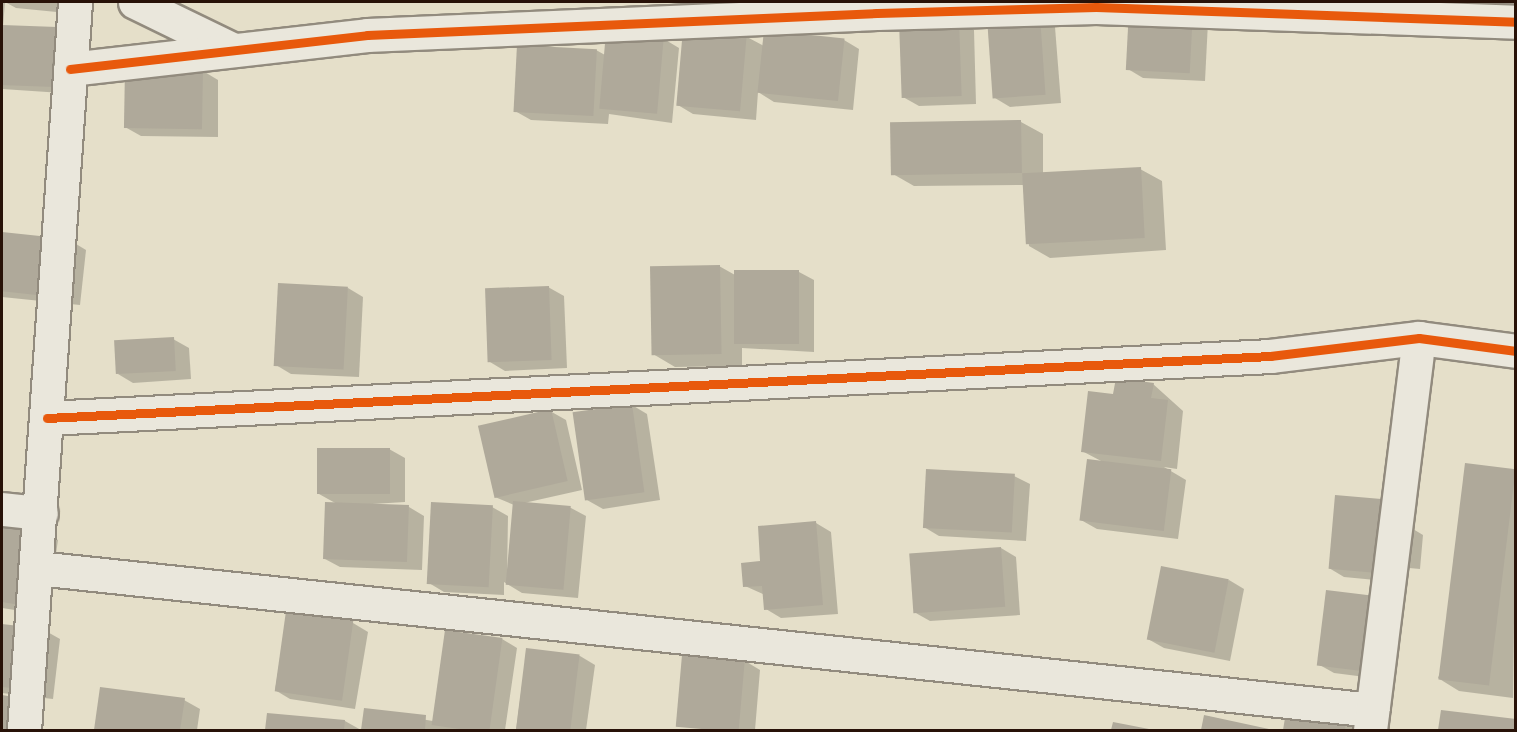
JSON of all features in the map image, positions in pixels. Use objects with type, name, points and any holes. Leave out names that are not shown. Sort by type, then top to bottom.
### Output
[{"type":"street","points":[[24,730],[75,2]]},
{"type":"street","points":[[135,2],[234,50]]},
{"type":"street","points":[[70,69],[367,35],[884,7],[1096,7],[1515,22]]},
{"type":"street","points":[[47,418],[1270,356],[1419,338],[1515,351]]},
{"type":"street","points":[[37,568],[1371,720],[1419,338]]},
{"type":"street","points":[[2,509],[41,513]]},
{"type":"building","points":[[1129,9],[1193,12],[1190,73],[1126,70]]},
{"type":"building","points":[[1040,16],[1046,95],[993,99],[987,20]]},
{"type":"building","points":[[959,20],[962,96],[902,98],[899,22]]},
{"type":"building","points":[[2,25],[64,27],[62,87],[2,85]]},
{"type":"building","points":[[683,29],[747,35],[740,111],[676,106]]},
{"type":"building","points":[[764,30],[845,38],[838,101],[757,93]]},
{"type":"building","points":[[606,32],[664,37],[657,114],[599,109]]},
{"type":"building","points":[[517,45],[597,49],[593,116],[513,112]]},
{"type":"building","points":[[125,68],[203,69],[202,129],[124,128]]},
{"type":"building","points":[[1021,120],[1022,173],[891,175],[890,122]]},
{"type":"building","points":[[1141,167],[1145,238],[1026,244],[1022,173]]},
{"type":"building","points":[[2,232],[71,239],[64,298],[2,291]]},
{"type":"building","points":[[720,265],[722,354],[652,355],[650,266]]},
{"type":"building","points":[[734,270],[799,270],[799,344],[734,344]]},
{"type":"building","points":[[278,283],[348,287],[344,370],[274,366]]},
{"type":"building","points":[[549,286],[552,360],[488,362],[485,288]]},
{"type":"building","points":[[174,337],[176,371],[116,374],[114,340]]},
{"type":"building","points":[[1116,378],[1154,383],[1151,398],[1168,400],[1161,461],[1081,452],[1088,391],[1113,394]]},
{"type":"building","points":[[632,404],[644,492],[585,500],[573,412]]},
{"type":"building","points":[[551,409],[568,481],[495,498],[478,426]]},
{"type":"building","points":[[317,448],[390,448],[390,494],[317,494]]},
{"type":"building","points":[[1087,459],[1171,469],[1164,531],[1079,521]]},
{"type":"building","points":[[1465,463],[1516,469],[1489,686],[1438,679]]},
{"type":"building","points":[[926,469],[1015,474],[1012,533],[923,528]]},
{"type":"building","points":[[1335,495],[1399,501],[1392,574],[1329,569]]},
{"type":"building","points":[[513,501],[571,506],[563,590],[506,585]]},
{"type":"building","points":[[325,502],[409,505],[407,562],[323,559]]},
{"type":"building","points":[[431,502],[493,505],[489,587],[427,584]]},
{"type":"building","points":[[816,521],[823,605],[764,610],[762,586],[743,587],[741,563],[760,561],[758,526]]},
{"type":"building","points":[[2,524],[43,530],[32,607],[2,602]]},
{"type":"building","points":[[1001,547],[1005,607],[913,613],[909,553]]},
{"type":"building","points":[[1161,566],[1229,579],[1214,653],[1147,640]]},
{"type":"building","points":[[1326,590],[1384,597],[1374,673],[1317,665]]},
{"type":"building","points":[[286,611],[353,620],[342,701],[275,691]]},
{"type":"building","points":[[2,624],[45,629],[38,691],[2,687]]},
{"type":"building","points":[[445,630],[502,638],[490,730],[467,730],[432,725]]},
{"type":"building","points":[[526,648],[580,655],[570,730],[516,730]]},
{"type":"building","points":[[682,655],[745,660],[739,730],[676,727]]},
{"type":"building","points":[[100,687],[185,698],[180,730],[94,730]]},
{"type":"building","points":[[2,695],[25,699],[33,730],[2,730]]},
{"type":"building","points":[[364,708],[426,715],[425,730],[361,730]]},
{"type":"building","points":[[1441,710],[1516,719],[1516,730],[1438,730]]},
{"type":"building","points":[[1286,712],[1346,723],[1345,730],[1283,730]]},
{"type":"building","points":[[267,713],[345,720],[344,730],[265,730]]},
{"type":"building","points":[[1204,715],[1269,729],[1269,730],[1201,730]]},
{"type":"building","points":[[1113,722],[1149,729],[1149,730],[1111,730]]},
{"type":"cycle path","points":[[70,69],[367,35],[877,13],[1096,7],[1516,22]]},
{"type":"cycle path","points":[[47,418],[1270,356],[1419,338],[1516,351]]}]
